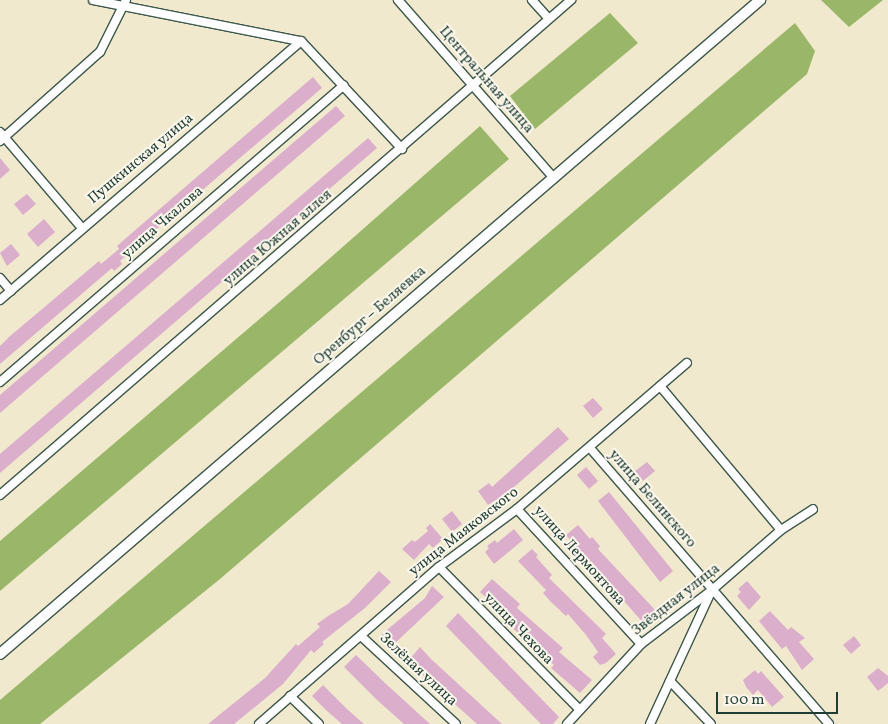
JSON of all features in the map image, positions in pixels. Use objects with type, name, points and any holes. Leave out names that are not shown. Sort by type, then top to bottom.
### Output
[{"type":"main road","name":"Оренбург – Беляевка","points":[[0,654],[760,0]]},
{"type":"street","points":[[93,0],[125,3],[301,41],[402,149]]},
{"type":"street","name":"Центральная улица","points":[[398,0],[554,178]]},
{"type":"street","points":[[532,0],[548,19]]},
{"type":"street","name":"улица Южная аллея","points":[[0,495],[402,149],[571,0]]},
{"type":"street","points":[[82,228],[2,137],[100,52],[125,3]]},
{"type":"street","name":"Пушкинская улица","points":[[0,300],[301,41]]},
{"type":"street","name":"улица Чкалова","points":[[0,382],[344,85]]},
{"type":"street","points":[[0,278],[10,291]]},
{"type":"street","name":"улица Маяковского","points":[[259,724],[439,567],[517,509],[687,363]]},
{"type":"street","points":[[660,386],[781,530]]},
{"type":"street","name":"улица Белинского","points":[[590,448],[829,724]]},
{"type":"street","name":"улица Лермонтова","points":[[517,509],[641,644]]},
{"type":"street","name":"Звёздная улица","points":[[567,724],[641,644],[712,590],[781,530],[813,509]]},
{"type":"street","name":"улица Чехова","points":[[439,567],[579,709]]},
{"type":"street","points":[[650,724],[712,590]]},
{"type":"street","name":"Зелёная улица","points":[[361,636],[456,724]]},
{"type":"street","points":[[670,681],[711,724]]},
{"type":"street","points":[[290,696],[319,724]]},
{"type":"green space","points":[[821,0],[883,0],[849,27]]},
{"type":"green space","points":[[610,13],[638,43],[535,129],[510,96]]},
{"type":"green space","points":[[795,23],[815,51],[807,74],[220,579],[40,724],[0,724],[0,700]]},
{"type":"green space","points":[[480,126],[509,159],[0,591],[0,541],[304,281]]},
{"type":"building","points":[[313,77],[322,88],[138,245],[120,261],[122,264],[114,271],[112,268],[0,364],[0,346],[9,337],[99,261],[101,264],[119,249],[117,246]]},
{"type":"building","points":[[336,106],[345,116],[0,413],[0,395]]},
{"type":"building","points":[[368,138],[377,148],[0,473],[0,454]]},
{"type":"building","points":[[0,158],[10,170],[0,179]]},
{"type":"building","points":[[27,194],[36,204],[23,215],[14,204]]},
{"type":"building","points":[[44,219],[55,232],[38,247],[27,234]]},
{"type":"building","points":[[11,244],[20,255],[7,266],[0,253]]},
{"type":"building","points":[[593,398],[603,409],[593,418],[583,406]]},
{"type":"building","points":[[558,427],[569,439],[507,493],[488,505],[478,491],[489,483],[492,487]]},
{"type":"building","points":[[647,462],[655,471],[643,481],[635,471]]},
{"type":"building","points":[[586,467],[598,481],[589,489],[577,475]]},
{"type":"building","points":[[609,492],[673,571],[660,582],[598,501]]},
{"type":"building","points":[[452,511],[462,524],[452,532],[442,519]]},
{"type":"building","points":[[430,524],[443,539],[433,548],[429,544],[414,560],[402,549],[412,540],[415,542],[428,531],[426,528]]},
{"type":"building","points":[[578,525],[590,539],[592,537],[600,546],[598,549],[658,613],[645,625],[566,535]]},
{"type":"building","points":[[514,529],[523,540],[494,564],[485,552],[489,548],[487,546],[495,540],[497,543]]},
{"type":"building","points":[[532,549],[538,555],[536,557],[552,575],[549,578],[606,634],[602,638],[616,654],[606,663],[600,665],[593,657],[598,652],[586,635],[568,614],[566,616],[551,602],[543,593],[546,590],[518,561]]},
{"type":"building","points":[[379,571],[391,582],[365,608],[322,642],[324,644],[314,653],[311,650],[283,684],[234,724],[208,724],[265,678],[296,644],[298,646],[320,627],[317,624],[348,604]]},
{"type":"building","points":[[492,579],[520,604],[517,608],[563,648],[559,652],[592,680],[580,693],[551,668],[554,665],[508,624],[511,621],[480,592]]},
{"type":"building","points":[[747,581],[761,597],[749,610],[737,596],[741,592],[738,589]]},
{"type":"building","points":[[432,586],[444,597],[392,646],[381,635],[425,598]]},
{"type":"building","points":[[770,611],[788,630],[791,627],[805,638],[799,642],[814,659],[802,670],[786,646],[782,649],[759,621]]},
{"type":"building","points":[[458,613],[559,717],[553,724],[541,724],[446,626]]},
{"type":"building","points":[[854,636],[861,645],[851,654],[843,645]]},
{"type":"building","points":[[420,647],[502,724],[477,724],[425,677],[409,660]]},
{"type":"building","points":[[356,655],[430,724],[404,724],[376,699],[344,667]]},
{"type":"building","points":[[878,668],[888,676],[888,683],[878,691],[867,677]]},
{"type":"building","points":[[755,670],[758,674],[761,671],[784,697],[772,707],[758,690],[753,695],[746,687],[743,680]]},
{"type":"building","points":[[323,685],[364,724],[342,724],[327,711],[312,696]]}]
